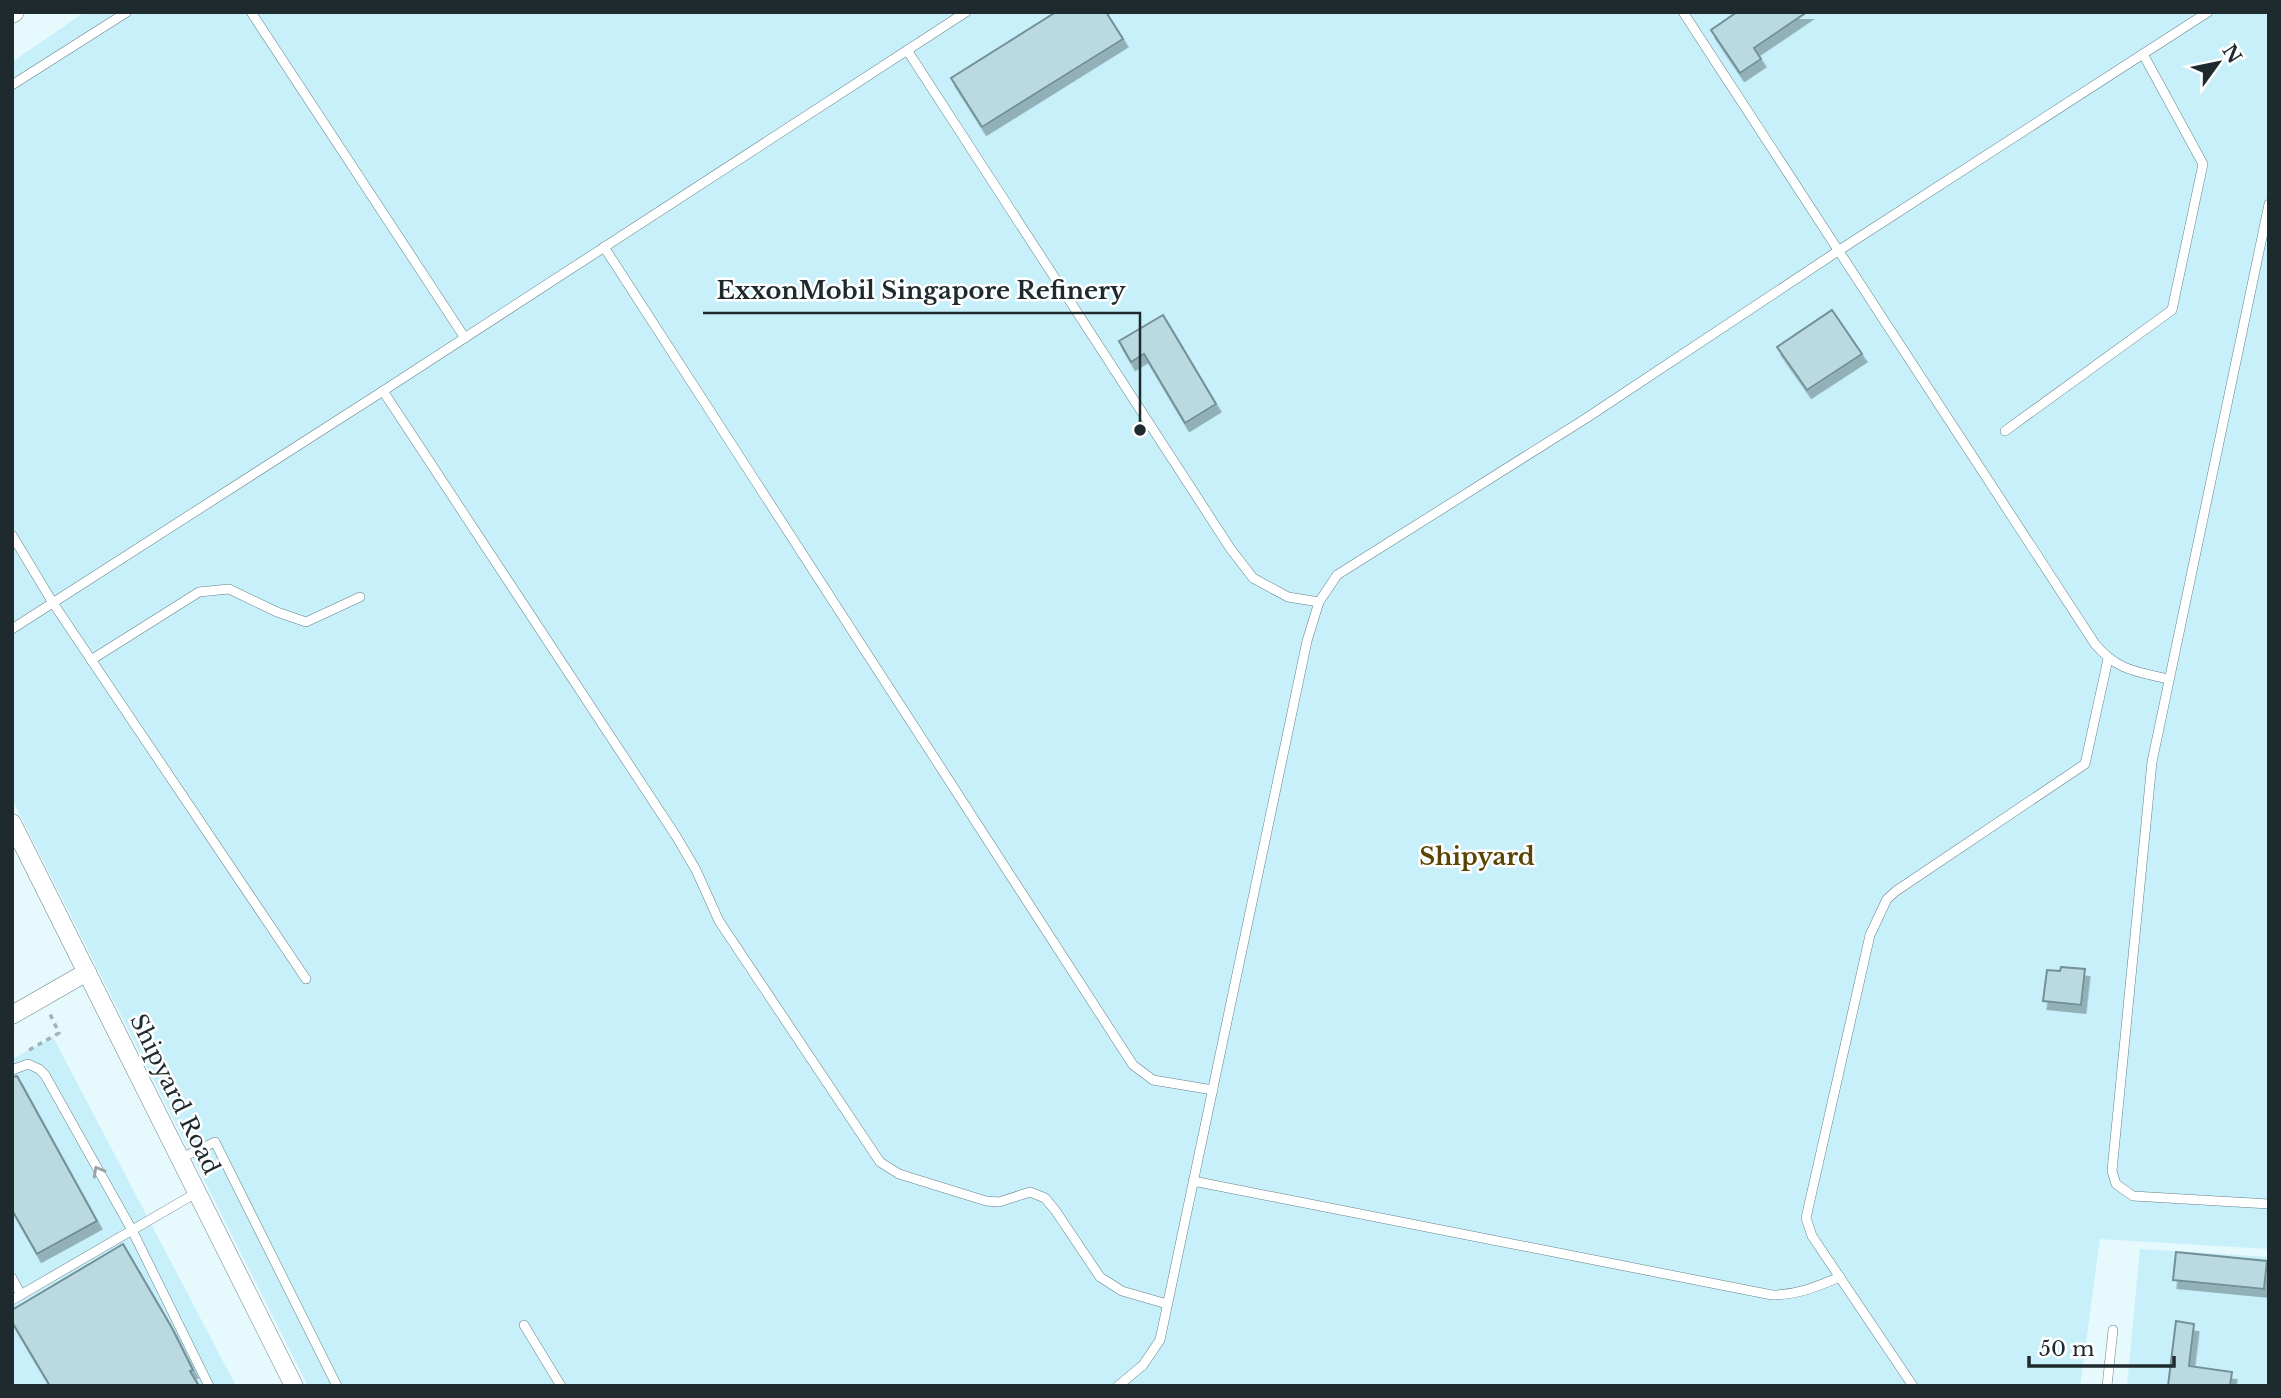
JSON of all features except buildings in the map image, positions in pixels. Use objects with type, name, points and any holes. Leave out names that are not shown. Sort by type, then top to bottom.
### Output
[{"type":"street","name":"Shipyard Road","points":[[12,823],[294,1386]]},
{"type":"street","points":[[12,1015],[87,972]]},
{"type":"lane","points":[[12,85],[127,12]]},
{"type":"lane","points":[[251,12],[465,338]]},
{"type":"lane","points":[[12,629],[965,12]]},
{"type":"lane","points":[[1683,12],[2087,632],[2108,659],[2124,668],[2168,679]]},
{"type":"lane","points":[[1118,1386],[1143,1365],[1160,1340],[1304,654],[1320,602],[1337,575],[1587,417],[2208,12]]},
{"type":"lane","points":[[907,50],[1230,548],[1253,578],[1288,597],[1320,602]]},
{"type":"lane","points":[[2005,431],[2172,310],[2203,164],[2143,54]]},
{"type":"lane","points":[[2269,204],[2152,762],[2112,1171],[2116,1184],[2133,1196],[2269,1204]]},
{"type":"lane","points":[[604,247],[1133,1065],[1153,1080],[1213,1090]]},
{"type":"lane","points":[[383,391],[676,836],[696,870],[719,921],[880,1162],[899,1174],[986,1201],[999,1202],[1030,1192],[1045,1198],[1100,1277],[1122,1291],[1167,1304]]},
{"type":"lane","points":[[12,536],[52,604],[306,979]]},
{"type":"lane","points":[[91,660],[199,592],[229,589],[277,612],[306,622],[360,597]]},
{"type":"lane","points":[[1913,1386],[1812,1236],[1805,1218],[1870,935],[1887,899],[1896,891],[2085,764],[2108,659]]},
{"type":"lane","points":[[12,1070],[28,1064],[45,1075],[132,1230],[209,1386]]},
{"type":"lane","points":[[179,1159],[215,1143],[337,1386]]},
{"type":"lane","points":[[1193,1181],[1772,1295],[1807,1292],[1840,1277]]},
{"type":"lane","points":[[12,1278],[17,1297],[196,1193]]},
{"type":"lane","points":[[523,1325],[561,1386]]},
{"type":"lane","points":[[2106,1386],[2113,1330]]},
{"type":"path","points":[[26,1051],[59,1033]]},
{"type":"shaded area","points":[[85,12],[2269,12],[2269,1249],[2100,1239],[2080,1386],[308,1386],[12,799],[12,62]]},
{"type":"shaded area","points":[[53,1037],[236,1386],[12,1386],[12,1059]]},
{"type":"shaded area","points":[[2140,1249],[2269,1257],[2269,1386],[2127,1386]]},
{"type":"place","name":"ExxonMobil Singapore Refinery","points":[[1140,430]]},
{"type":"district","name":"Shipyard","points":[[1477,857]]}]
